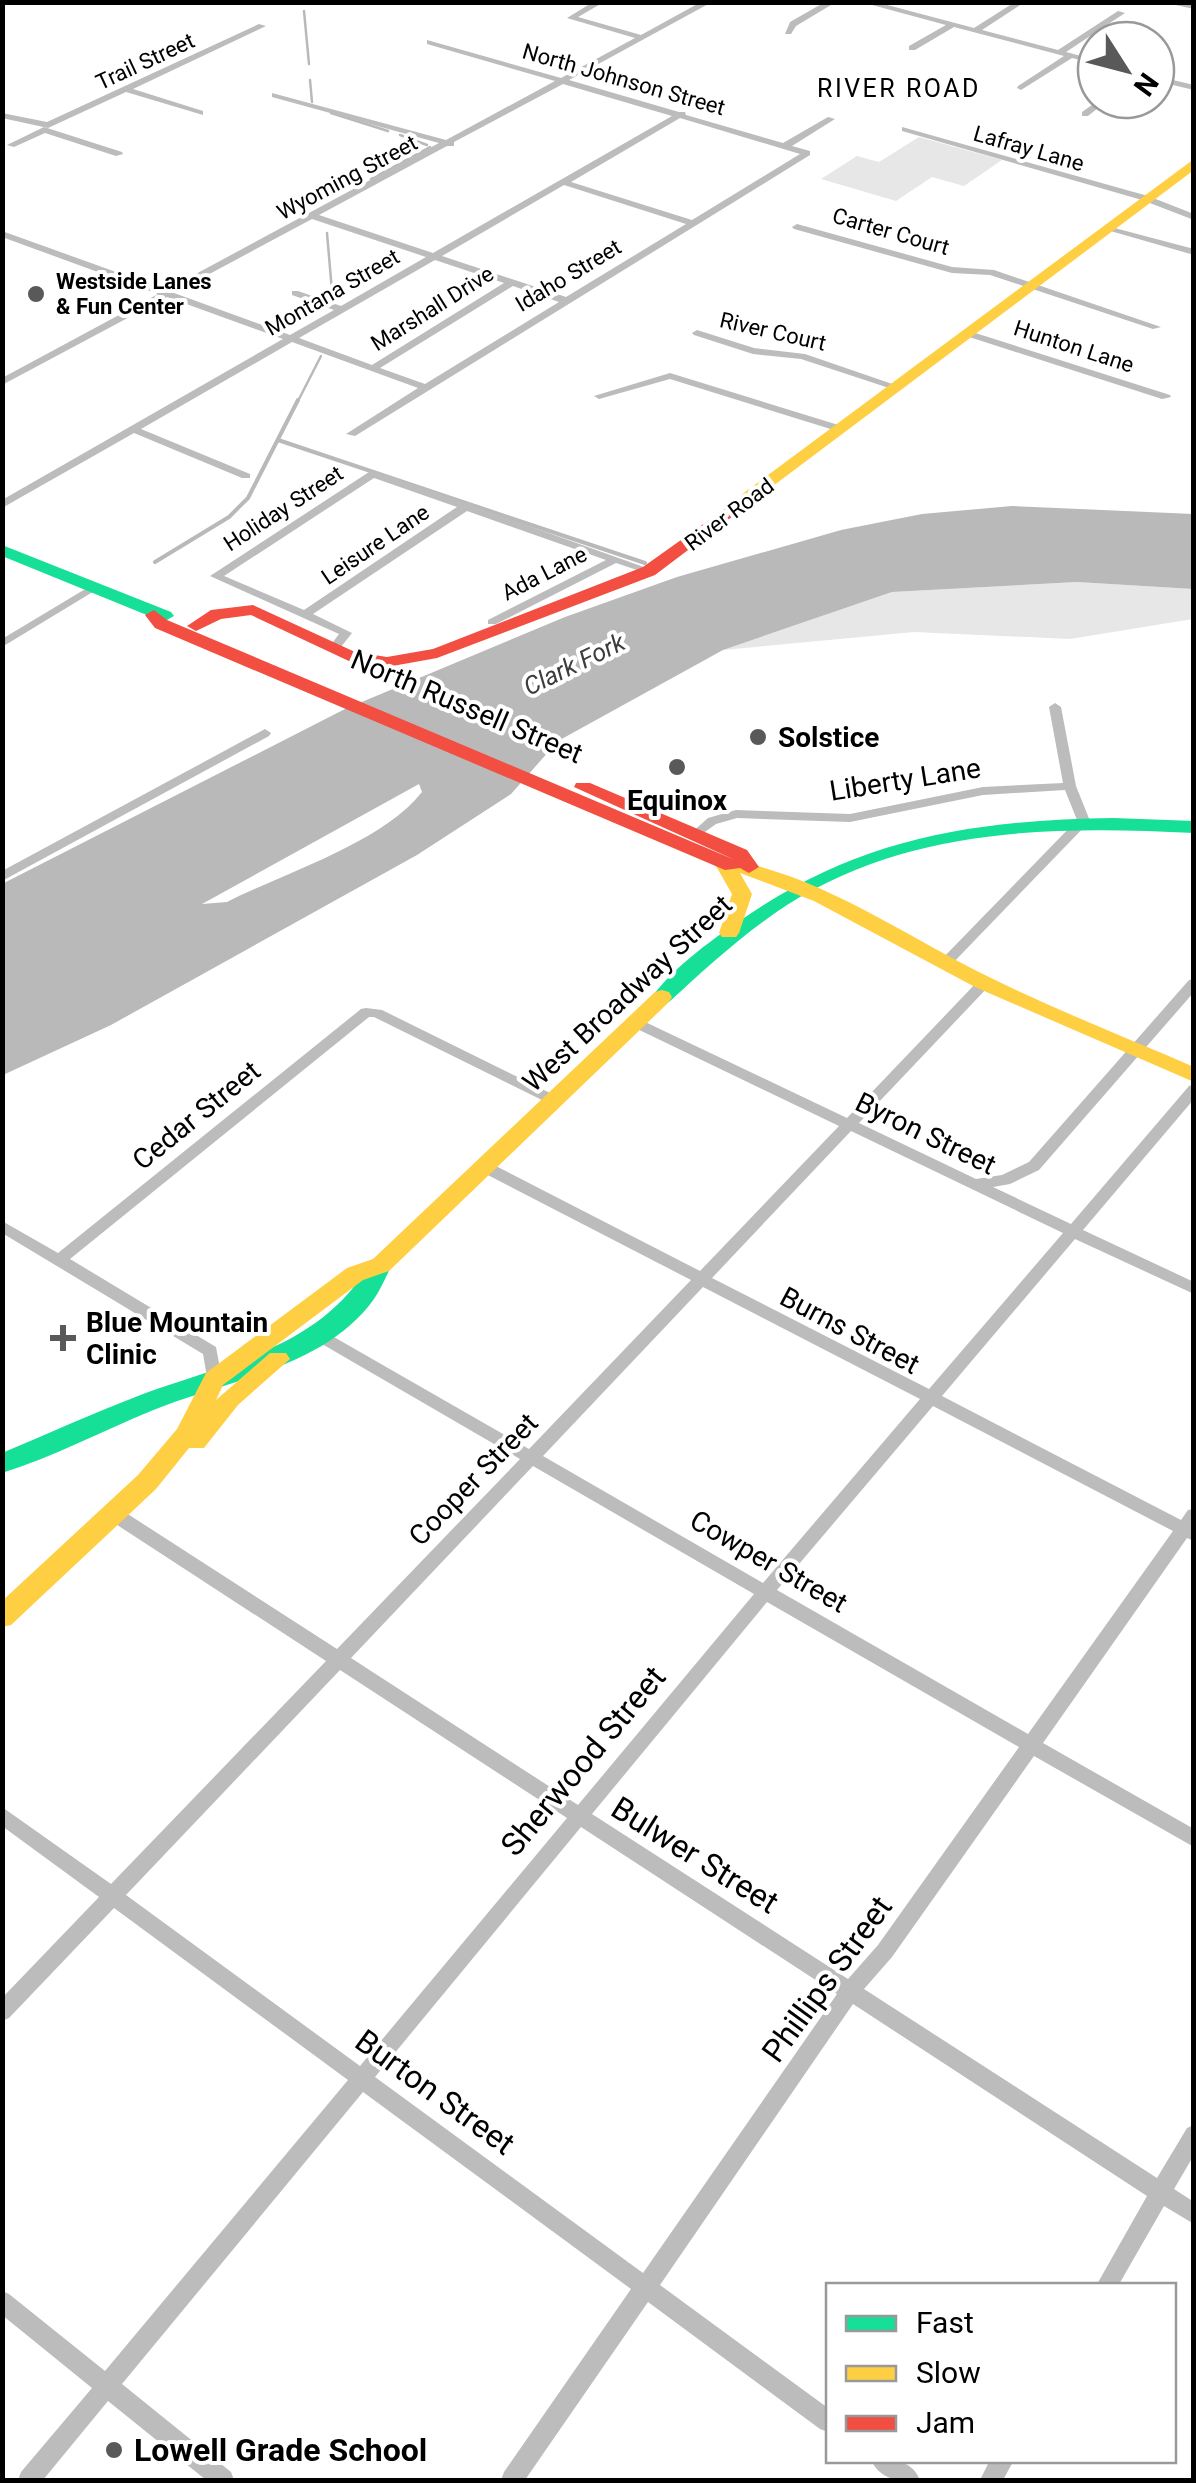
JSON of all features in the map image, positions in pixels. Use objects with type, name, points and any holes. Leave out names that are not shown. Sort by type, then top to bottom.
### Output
[{"type":"main road","name":"River Road","points":[[196,626],[217,614],[253,610],[333,650],[368,661],[423,656],[649,571],[1110,228],[1144,198],[1189,171]]},
{"type":"main road","name":"North Russell Street","points":[[2,550],[154,615],[174,616],[329,688]]},
{"type":"main road","name":"North Russell Street","points":[[154,615],[161,624],[329,688],[738,866],[798,888],[984,983],[1194,1075]]},
{"type":"main road","name":"North Russell Street","points":[[554,783],[740,854],[738,866]]},
{"type":"main road","name":"West Broadway Street","points":[[214,1379],[355,1274],[381,1264],[728,936],[798,888],[919,840],[982,826],[1084,820],[1194,827]]},
{"type":"main road","points":[[728,936],[742,894],[738,866]]},
{"type":"main road","name":"West Broadway Street","points":[[2,1464],[214,1379],[248,1371],[306,1339],[376,1282],[381,1264]]},
{"type":"main road","points":[[2,1617],[202,1435],[246,1384],[306,1339]]},
{"type":"main road","points":[[147,1482],[186,1435],[214,1379]]},
{"type":"street","points":[[600,2],[571,18],[643,38]]},
{"type":"street","name":"Wyoming Street","points":[[2,382],[568,81],[708,2]]},
{"type":"street","points":[[788,32],[791,26],[832,2]]},
{"type":"street","points":[[865,2],[1076,57]]},
{"type":"street","points":[[975,31],[1020,2]]},
{"type":"street","points":[[1174,2],[1194,7]]},
{"type":"street","points":[[1060,53],[1121,13]]},
{"type":"street","points":[[912,48],[952,25]]},
{"type":"street","name":"Trail Street","points":[[11,145],[262,26]]},
{"type":"street","name":"North Johnson Street","points":[[430,42],[806,153]]},
{"type":"street","points":[[1021,88],[1070,56]]},
{"type":"street","points":[[126,89],[200,112]]},
{"type":"street","points":[[274,95],[450,144]]},
{"type":"street","name":"Montana Street","points":[[2,505],[682,114]]},
{"type":"street","points":[[2,115],[120,154]]},
{"type":"street","points":[[785,146],[831,118]]},
{"type":"street","name":"Lafray Lane","points":[[905,129],[1144,198],[1194,217]]},
{"type":"street","name":"Idaho Street","points":[[351,434],[806,153]]},
{"type":"street","points":[[566,183],[693,222]]},
{"type":"street","points":[[315,217],[564,300]]},
{"type":"street","name":"Carter Court","points":[[798,227],[952,270],[991,272],[1156,327]]},
{"type":"street","points":[[1110,228],[1194,252]]},
{"type":"street","points":[[2,234],[424,387]]},
{"type":"street","name":"Marshall Drive","points":[[373,368],[513,282]]},
{"type":"street","points":[[296,293],[342,310]]},
{"type":"street","name":"River Court","points":[[697,333],[754,351],[802,356],[896,386]]},
{"type":"street","name":"Hunton Lane","points":[[969,334],[1166,397]]},
{"type":"street","points":[[599,396],[670,376],[840,429]]},
{"type":"street","points":[[132,429],[246,476]]},
{"type":"street","name":"Holiday Street","points":[[305,615],[216,576],[372,474],[468,505]]},
{"type":"street","points":[[468,505],[649,571]]},
{"type":"street","name":"Leisure Lane","points":[[305,615],[468,505]]},
{"type":"street","name":"Ada Lane","points":[[492,622],[614,560]]},
{"type":"street","points":[[2,644],[92,588]]},
{"type":"street","points":[[305,615],[346,632],[333,650]]},
{"type":"street","points":[[944,964],[1084,820],[1070,786],[1055,707]]},
{"type":"street","points":[[2,877],[265,733]]},
{"type":"street","name":"Liberty Lane","points":[[695,835],[712,821],[736,814],[850,818],[983,790],[1070,786]]},
{"type":"street","points":[[976,1184],[1005,1180],[1034,1166],[1194,982]]},
{"type":"street","name":"Cooper Street","points":[[2,2012],[984,983]]},
{"type":"street","name":"Cedar Street","points":[[60,1259],[366,1012],[376,1013],[556,1101]]},
{"type":"street","name":"Byron Street","points":[[636,1023],[1194,1290]]},
{"type":"street","name":"Sherwood Street","points":[[29,2480],[766,1591],[1194,1089]]},
{"type":"street","name":"Burns Street","points":[[485,1167],[929,1399],[1190,1526]]},
{"type":"street","points":[[2,1226],[210,1350],[214,1379]]},
{"type":"street","name":"Cowper Street","points":[[306,1339],[532,1457],[1194,1839]]},
{"type":"street","name":"Bulwer Street","points":[[114,1514],[1194,2214]]},
{"type":"street","name":"Phillips Street","points":[[512,2480],[851,1990],[885,1950],[1030,1743],[1190,1526]]},
{"type":"street","name":"Burton Street","points":[[2,1815],[826,2420]]},
{"type":"street","points":[[1108,2283],[1194,2135]]},
{"type":"street","points":[[2,2301],[224,2480]]},
{"type":"street","points":[[886,2463],[909,2480]]},
{"type":"shaded area","points":[[919,137],[1002,160],[964,186],[932,177],[896,201],[821,179],[857,156],[879,162]]},
{"type":"shaded area","points":[[1077,582],[1193,589],[1193,619],[1070,639],[914,632],[723,650],[892,592]]},
{"type":"water","name":"Clark Fork","points":[[1012,506],[1193,514],[1193,589],[1077,582],[892,592],[723,650],[558,741],[511,794],[417,855],[111,1025],[3,1075],[2,884],[345,709],[565,617],[677,577],[841,530],[922,514]],"holes":[[[419,784],[422,792],[383,826],[332,855],[227,902],[202,904]]]},
{"type":"waterway","points":[[304,11],[309,64]]},
{"type":"waterway","points":[[310,80],[312,102]]},
{"type":"waterway","points":[[331,113],[388,131]]},
{"type":"waterway","points":[[400,135],[427,145]]},
{"type":"waterway","points":[[371,179],[430,147]]},
{"type":"waterway","points":[[327,233],[333,303]]},
{"type":"waterway","points":[[297,403],[321,356]]},
{"type":"waterway","points":[[155,562],[229,517],[248,498],[298,400]]},
{"type":"waterway","points":[[278,440],[645,563]]},
{"type":"traffic: fast","points":[[2,550],[165,616]]},
{"type":"traffic: fast","points":[[662,997],[722,943],[782,900],[843,868],[906,846],[971,831],[1040,824],[1194,827]]},
{"type":"traffic: fast","points":[[2,1464],[151,1401],[248,1368],[314,1338],[343,1318],[365,1294],[381,1265]]},
{"type":"traffic: slow","points":[[747,498],[1194,163]]},
{"type":"traffic: slow","points":[[726,866],[742,894],[729,933]]},
{"type":"traffic: slow","points":[[732,866],[787,881],[982,982],[1194,1075]]},
{"type":"traffic: slow","points":[[214,1379],[355,1274],[381,1265],[662,997]]},
{"type":"traffic: slow","points":[[195,1441],[230,1399],[278,1359]]},
{"type":"traffic: slow","points":[[2,1617],[147,1482],[186,1435],[214,1379]]},
{"type":"traffic: jam","points":[[196,626],[217,614],[253,610],[351,657],[387,662],[437,653],[649,571],[747,498]]},
{"type":"traffic: jam","points":[[154,615],[161,624],[732,866]]},
{"type":"traffic: jam","points":[[583,787],[740,854],[749,867]]},
{"type":"place","name":"Westside Lanes & Fun Center","points":[[36,294]]},
{"type":"place","name":"Solstice","points":[[758,737]]},
{"type":"place","name":"Equinox","points":[[677,767]]},
{"type":"place","name":"Blue Mountain Clinic","points":[[63,1338]]},
{"type":"place","name":"Lowell Grade School","points":[[114,2450]]},
{"type":"district","name":"RIVER ROAD","points":[[899,88]]}]
